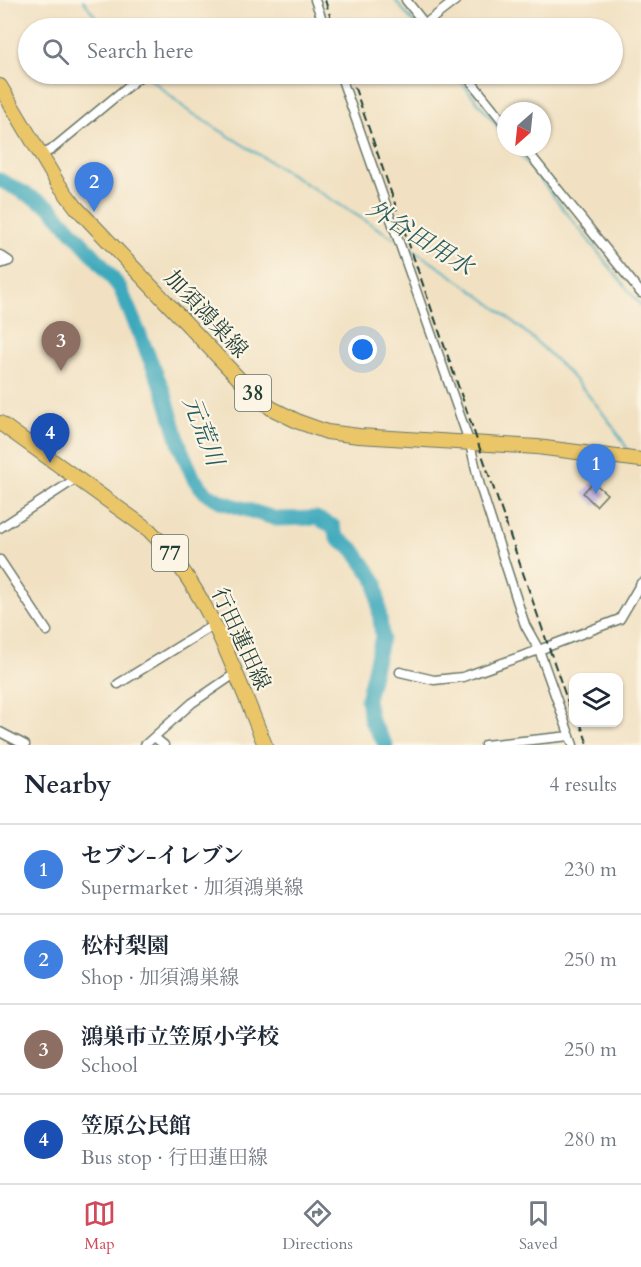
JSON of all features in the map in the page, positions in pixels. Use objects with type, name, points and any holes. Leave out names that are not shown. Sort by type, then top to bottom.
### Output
[{"type":"main road","name":"加須鴻巣線","points":[[0,86],[41,155],[76,207],[242,382],[271,408],[299,422],[327,432],[537,447],[641,460]]},
{"type":"main road","name":"行田蓮田線","points":[[0,423],[149,530],[166,547],[215,624],[265,745]]},
{"type":"street","points":[[315,0],[321,18]]},
{"type":"street","points":[[406,0],[421,18]]},
{"type":"street","points":[[436,18],[456,0]]},
{"type":"street","points":[[41,155],[51,150],[131,84]]},
{"type":"street","points":[[344,84],[470,444],[480,486],[525,625],[539,650],[572,741],[485,745]]},
{"type":"street","points":[[473,84],[497,114]]},
{"type":"street","points":[[531,156],[641,293]]},
{"type":"street","points":[[0,255],[9,261],[0,264]]},
{"type":"street","points":[[0,528],[77,478]]},
{"type":"street","points":[[0,560],[47,631]]},
{"type":"street","points":[[400,672],[434,680],[464,677],[539,650],[620,619],[641,583]]},
{"type":"street","points":[[118,684],[215,624]]},
{"type":"street","points":[[145,745],[192,703],[236,674]]},
{"type":"street","points":[[0,732],[25,745]]},
{"type":"street","points":[[154,737],[164,745]]},
{"type":"building","points":[[593,482],[607,494],[596,506],[583,493]]},
{"type":"waterway","name":"外谷田用水","points":[[83,0],[96,18]]},
{"type":"waterway","points":[[395,0],[410,18]]},
{"type":"waterway","name":"外谷田用水","points":[[157,84],[187,110],[395,239]]},
{"type":"waterway","points":[[463,84],[497,126]]},
{"type":"waterway","points":[[521,156],[641,306]]},
{"type":"waterway","name":"元荒川","points":[[0,180],[50,207],[120,288],[165,395],[181,449],[194,479],[206,493],[222,502],[277,519],[316,518],[333,526],[337,538],[353,549],[376,582],[382,637],[367,699],[371,721],[386,745]]},
{"type":"waterway","name":"外谷田用水","points":[[403,244],[468,287],[529,335],[584,390],[630,453]]},
{"type":"railway","points":[[325,0],[331,18]]},
{"type":"railway","points":[[353,84],[569,706]]},
{"type":"railway","points":[[582,727],[588,745]]},
{"type":"place","name":"松村梨園","points":[[94,212]]},
{"type":"place","name":"鴻巣市立笠原小学校","points":[[61,371]]},
{"type":"place","name":"笠原公民館","points":[[50,463]]},
{"type":"place","name":"セブン-イレブン","points":[[596,494]]}]
